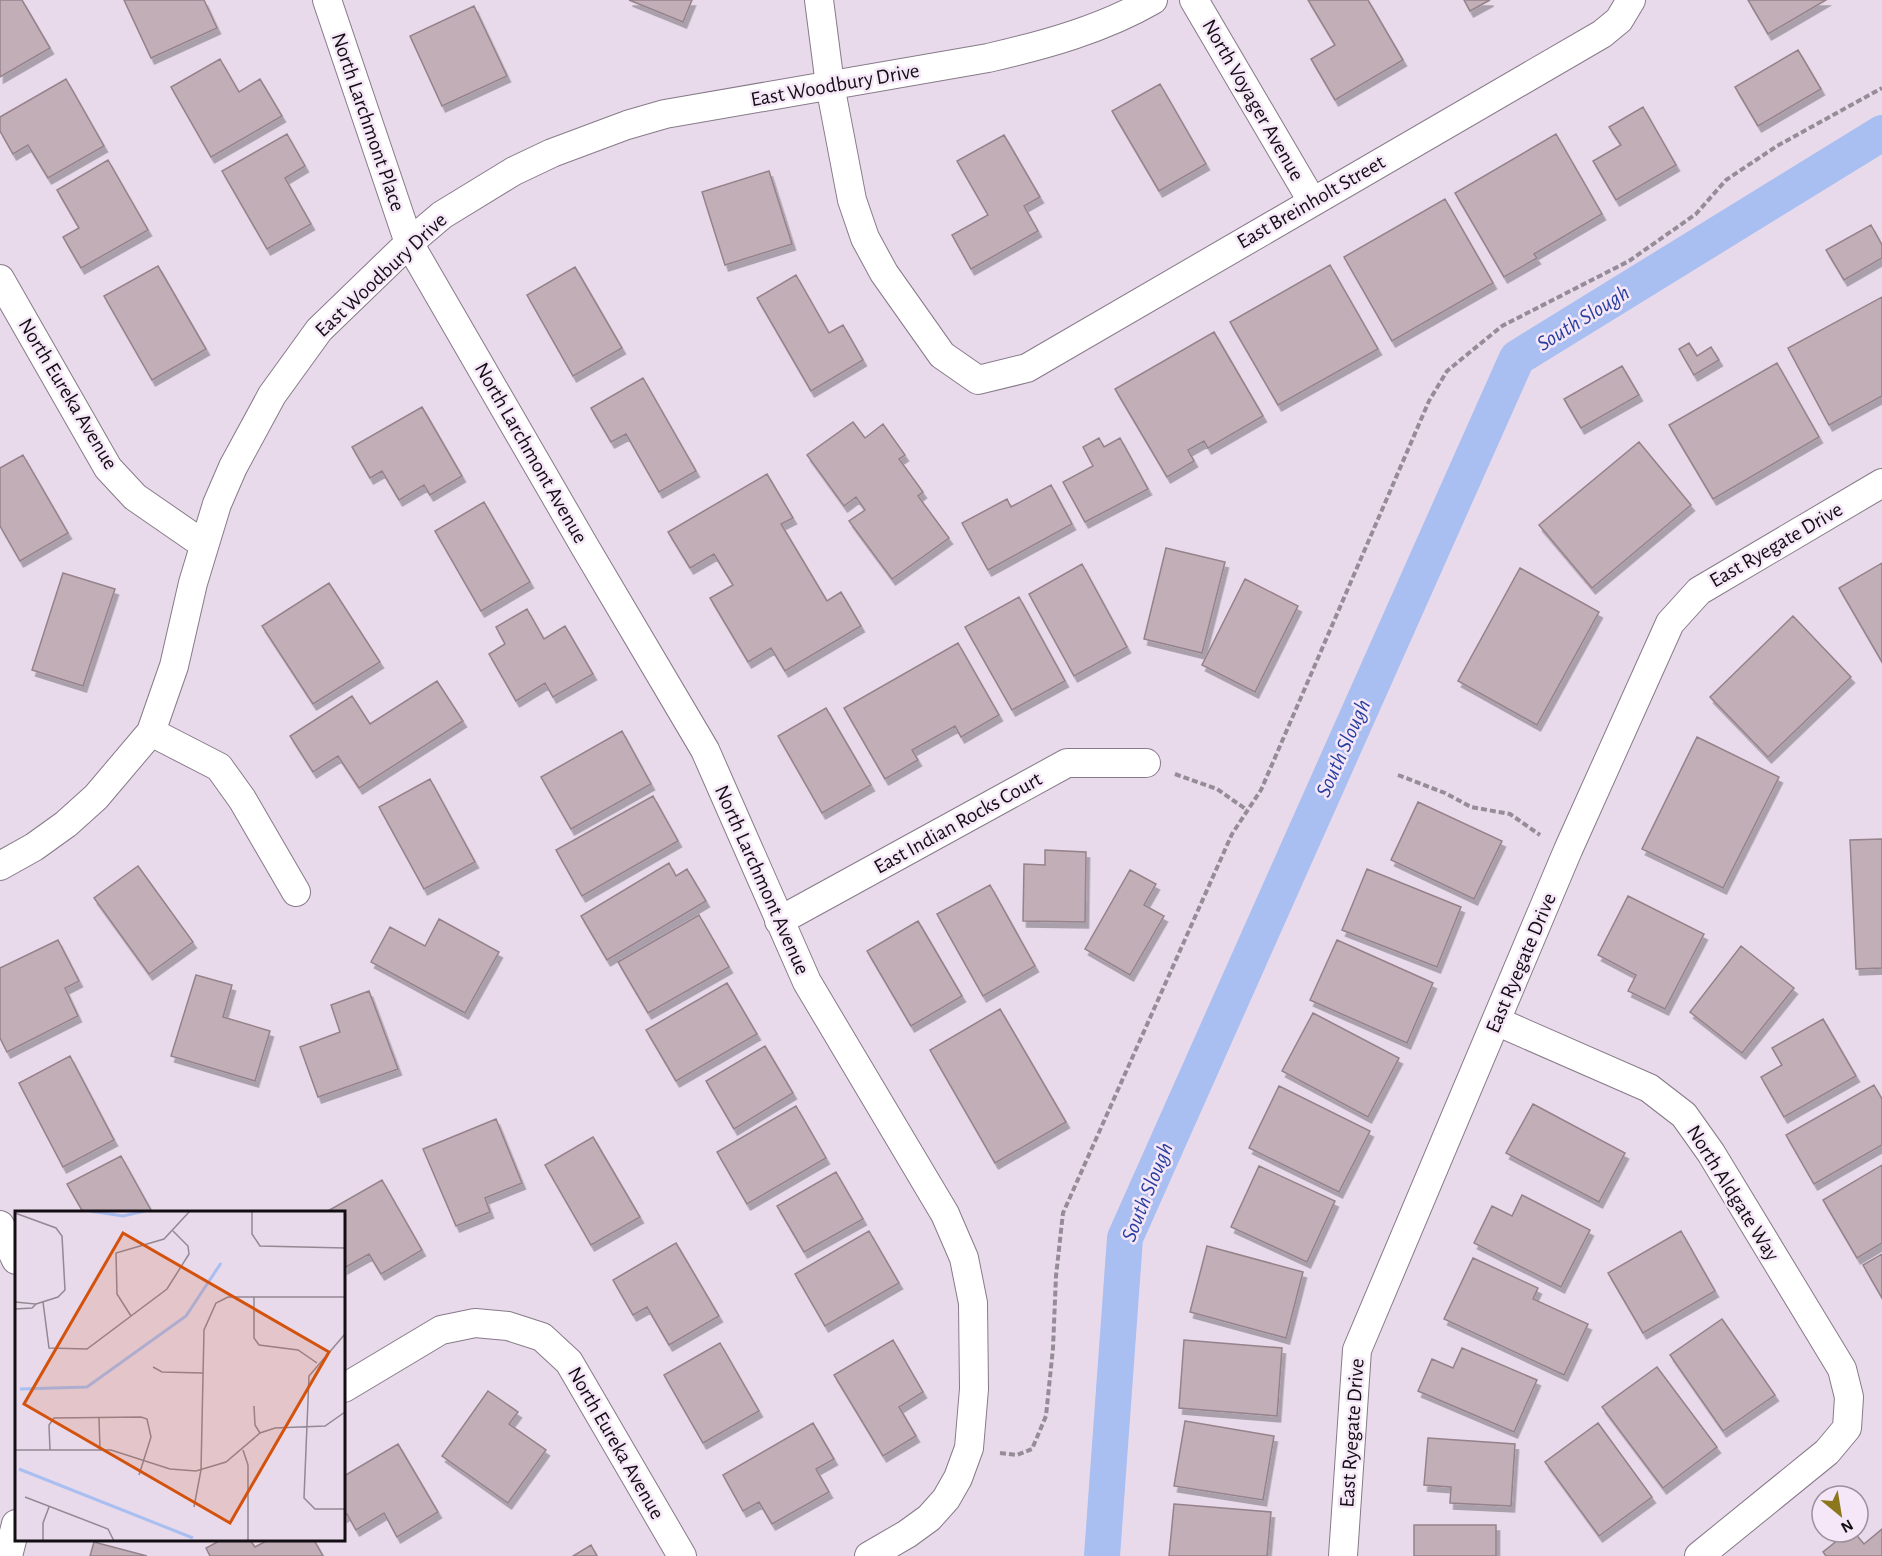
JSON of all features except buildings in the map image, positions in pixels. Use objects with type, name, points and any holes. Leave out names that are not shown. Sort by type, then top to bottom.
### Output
[{"type":"street","name":"North Larchmont Place","points":[[327,0],[410,243]]},
{"type":"street","points":[[819,0],[830,85]]},
{"type":"street","name":"East Woodbury Drive","points":[[0,866],[34,847],[66,824],[96,797],[151,732],[174,666],[192,583],[204,544],[233,467],[272,395],[319,330],[442,215],[514,171],[552,153],[627,124],[665,114],[988,58],[1028,49],[1105,24],[1153,0]]},
{"type":"street","name":"North Voyager Avenue","points":[[1194,0],[1312,201]]},
{"type":"street","name":"East Breinholt Street","points":[[830,85],[852,200],[866,238],[884,273],[942,355],[978,380],[1027,368],[1602,34],[1619,20],[1631,1]]},
{"type":"street","name":"North Larchmont Avenue","points":[[410,243],[705,750],[807,982],[945,1214],[964,1258],[973,1303],[974,1389],[969,1448],[958,1478],[946,1499],[929,1518],[869,1556]]},
{"type":"street","name":"North Eureka Avenue","points":[[0,279],[108,468],[135,497],[204,544]]},
{"type":"street","name":"East Ryegate Drive","points":[[1343,1556],[1357,1350],[1564,860],[1670,623],[1698,591],[1882,483]]},
{"type":"street","points":[[151,732],[219,766],[242,799],[296,892]]},
{"type":"street","name":"East Indian Rocks Court","points":[[779,921],[1067,763],[1146,763]]},
{"type":"street","name":"North Aldgate Way","points":[[1496,1021],[1649,1088],[1684,1115],[1711,1153],[1842,1369],[1849,1397],[1847,1428],[1827,1452],[1699,1556]]},
{"type":"street","points":[[0,1226],[15,1258]]},
{"type":"street","name":"North Eureka Avenue","points":[[345,1387],[441,1330],[475,1323],[508,1326],[542,1337],[569,1362],[682,1556]]},
{"type":"street","points":[[8,1556],[15,1528]]},
{"type":"path","points":[[996,1453],[1017,1455],[1032,1449],[1046,1416],[1063,1213],[1232,834],[1261,790],[1429,401],[1447,371],[1502,327],[1629,261],[1696,214],[1725,180],[1777,146],[1882,88]]},
{"type":"path","points":[[1146,763],[1217,789],[1247,810]]},
{"type":"path","points":[[1398,775],[1445,793],[1471,807],[1509,814],[1544,837]]},
{"type":"waterway","name":"South Slough","points":[[1102,1556],[1125,1238],[1517,358],[1882,133]]}]
